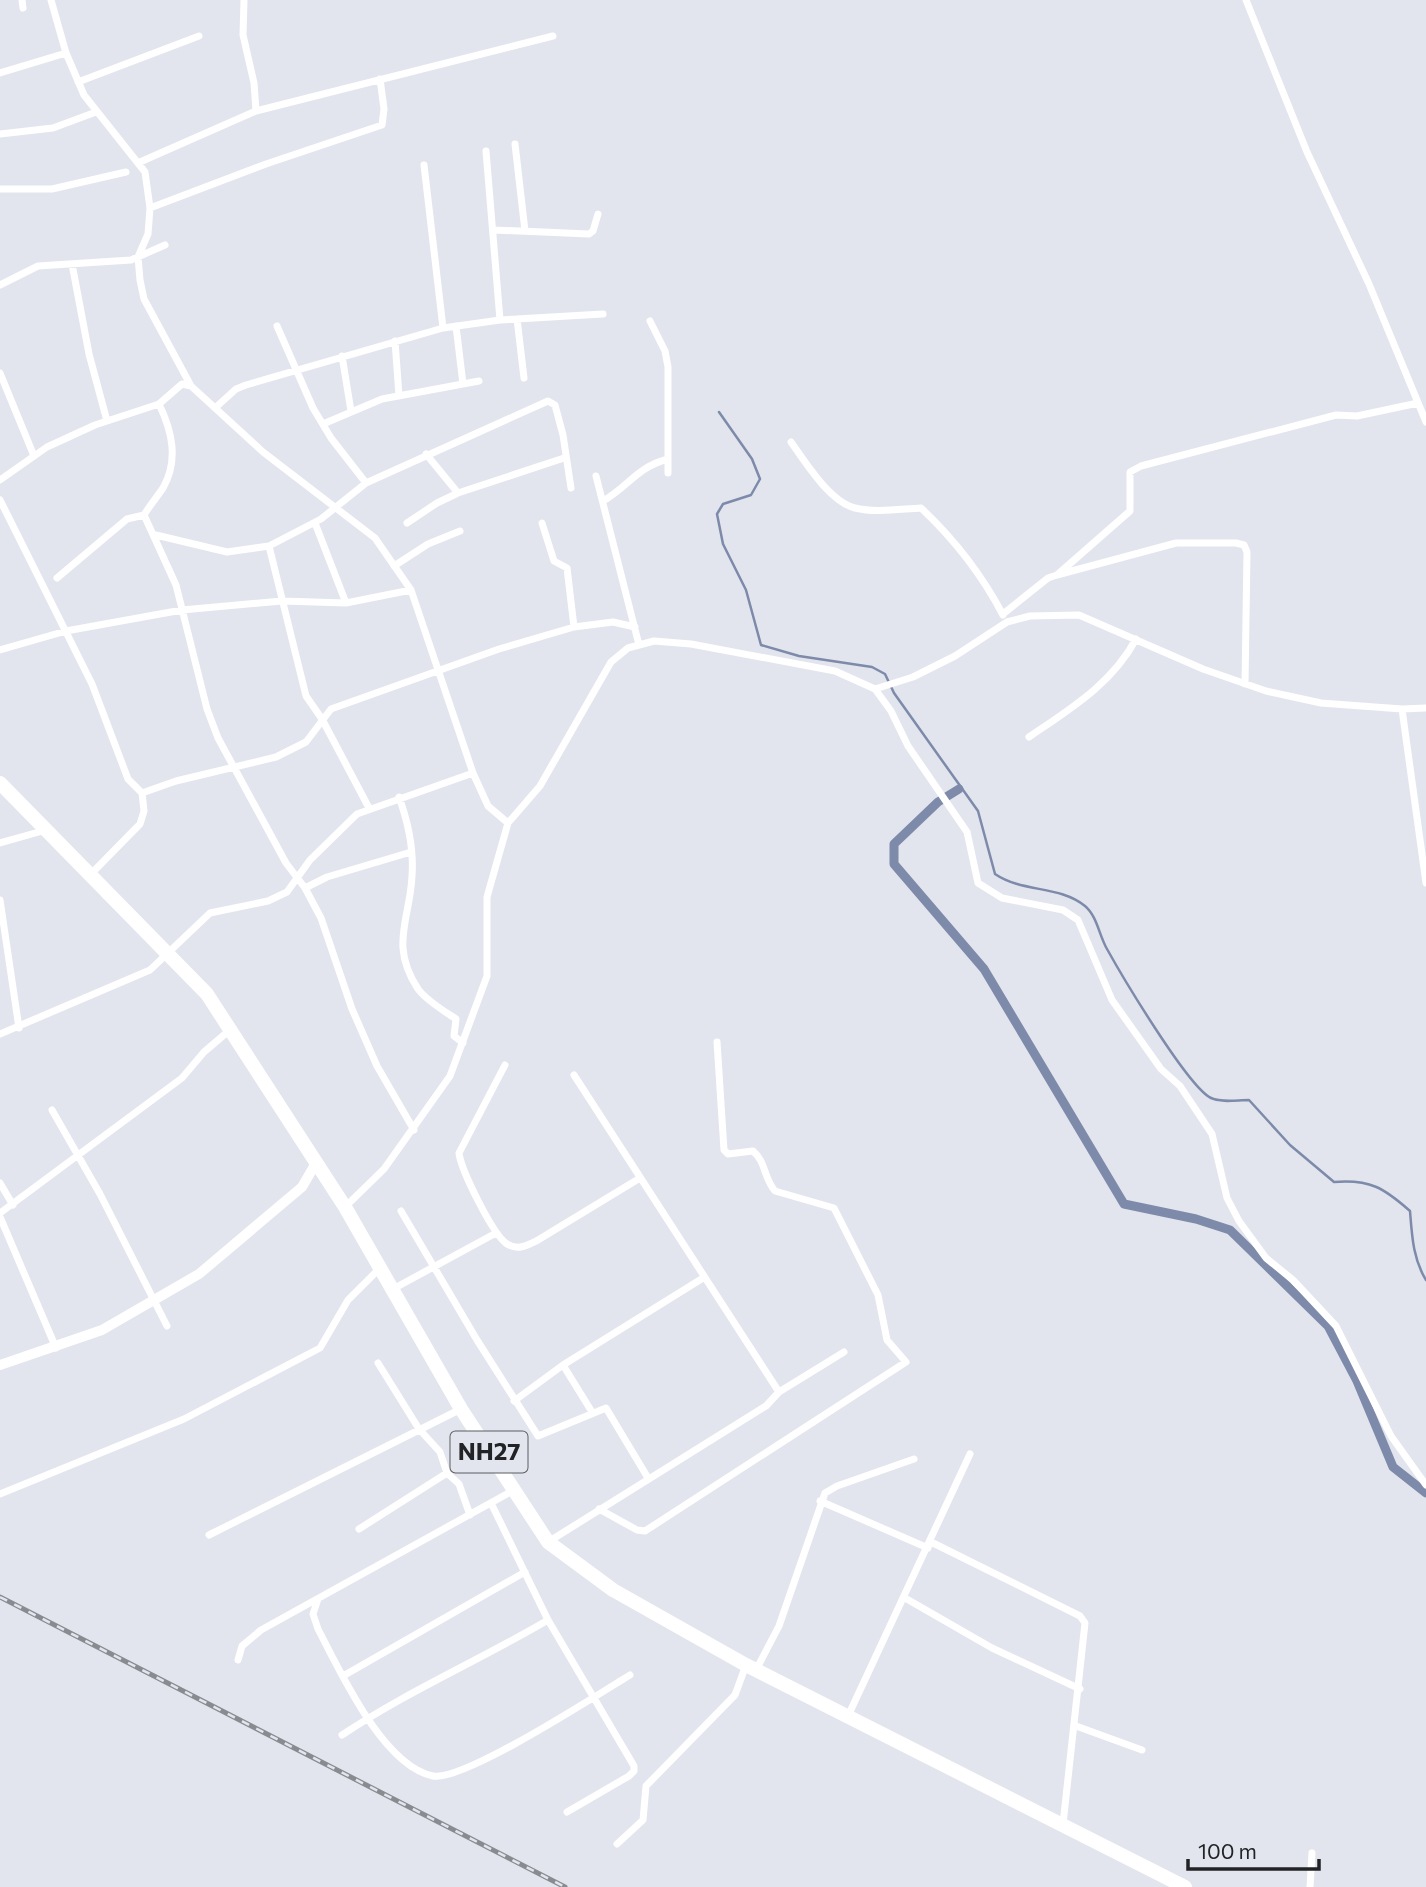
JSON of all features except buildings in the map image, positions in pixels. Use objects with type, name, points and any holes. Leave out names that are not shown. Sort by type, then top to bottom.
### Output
[{"type":"highway","name":"NH27","points":[[0,783],[207,994],[345,1207],[461,1409],[548,1542],[613,1590],[751,1667],[1185,1887]]},
{"type":"street","points":[[51,0],[66,53],[78,82],[96,112],[140,162],[145,172],[150,208],[148,233],[138,257],[144,299],[191,386],[263,452],[375,538],[411,590],[424,621],[438,673],[472,773],[488,806],[508,823]]},
{"type":"street","points":[[244,0],[243,35],[256,97],[256,111]]},
{"type":"street","points":[[1246,0],[1307,152],[1369,284],[1426,422]]},
{"type":"street","points":[[78,82],[200,36]]},
{"type":"street","points":[[140,162],[256,111],[553,36]]},
{"type":"street","points":[[0,73],[66,53]]},
{"type":"street","points":[[150,208],[382,125],[384,108],[380,79]]},
{"type":"street","points":[[0,134],[53,128],[96,112]]},
{"type":"street","points":[[516,144],[524,231]]},
{"type":"street","points":[[486,151],[500,320]]},
{"type":"street","points":[[424,165],[443,328]]},
{"type":"street","points":[[0,189],[52,189],[126,172]]},
{"type":"street","points":[[494,230],[589,234],[596,226],[598,214]]},
{"type":"street","points":[[0,285],[38,266],[138,257],[165,245]]},
{"type":"street","points":[[72,264],[89,354],[107,421]]},
{"type":"street","points":[[215,408],[236,389],[294,369],[443,328],[500,320],[603,314]]},
{"type":"street","points":[[517,319],[524,378]]},
{"type":"street","points":[[650,321],[665,351],[668,367],[668,473]]},
{"type":"street","points":[[277,326],[294,369],[323,425],[366,483]]},
{"type":"street","points":[[456,326],[463,384]]},
{"type":"street","points":[[395,341],[399,396]]},
{"type":"street","points":[[342,356],[351,411]]},
{"type":"street","points":[[0,373],[34,456]]},
{"type":"street","points":[[323,425],[351,411],[399,396],[479,382]]},
{"type":"street","points":[[0,480],[47,447],[107,421],[159,404],[183,384],[191,386]]},
{"type":"street","points":[[156,535],[228,552],[269,546],[315,523],[366,483],[426,454],[551,401],[564,435],[564,458],[571,488]]},
{"type":"street","points":[[1057,575],[1130,511],[1130,472],[1141,466],[1336,415],[1357,416],[1418,403]]},
{"type":"street","points":[[57,578],[127,519],[144,515],[164,486],[175,457],[167,420],[159,404]]},
{"type":"street","points":[[791,442],[811,472],[839,499],[853,508],[921,508],[947,532],[991,592],[1007,622]]},
{"type":"street","points":[[426,454],[458,493]]},
{"type":"street","points":[[407,523],[458,493],[564,458]]},
{"type":"street","points":[[603,501],[617,493],[648,464],[668,459]]},
{"type":"street","points":[[596,476],[639,645]]},
{"type":"street","points":[[0,500],[92,684],[125,772],[142,793],[144,811],[140,824],[91,874]]},
{"type":"street","points":[[144,515],[156,535],[176,585],[207,709],[233,768],[321,918],[352,1009],[377,1066],[414,1130]]},
{"type":"street","points":[[315,523],[345,603]]},
{"type":"street","points":[[542,523],[554,561],[567,568],[574,627]]},
{"type":"street","points":[[394,566],[428,544],[460,531]]},
{"type":"street","points":[[1003,614],[1048,578],[1057,575],[1176,543],[1244,545],[1247,552],[1245,684]]},
{"type":"street","points":[[269,546],[306,696],[323,719],[369,808]]},
{"type":"street","points":[[0,650],[66,631],[182,610],[282,601],[345,603],[411,590]]},
{"type":"street","points":[[345,1207],[384,1170],[450,1076],[487,976],[487,897],[508,823],[540,786],[611,662],[628,648],[654,641],[691,644],[835,671],[876,689],[900,682],[956,656],[1007,622],[1030,616],[1079,615],[1245,684],[1321,704],[1426,708]]},
{"type":"street","points":[[142,793],[176,781],[276,757],[306,742],[331,709],[499,649],[574,627],[613,622],[635,627]]},
{"type":"street","points":[[1029,737],[1085,699],[1123,663],[1136,639]]},
{"type":"street","points":[[876,689],[891,711],[908,746],[967,832],[978,883],[985,890],[1002,898],[1063,909],[1078,920],[1112,1000],[1161,1069],[1186,1095],[1212,1134],[1227,1198],[1239,1221],[1266,1258],[1293,1280],[1336,1326],[1391,1436],[1426,1485]]},
{"type":"street","points":[[1402,709],[1426,883]]},
{"type":"street","points":[[0,1034],[150,970],[210,913],[268,901],[287,892],[298,881],[310,860],[357,814],[472,773]]},
{"type":"street","points":[[399,797],[408,820],[412,875],[402,925],[402,946],[410,973],[420,992],[456,1019],[454,1037],[463,1043]]},
{"type":"street","points":[[0,843],[47,830]]},
{"type":"street","points":[[305,888],[327,877],[411,852]]},
{"type":"street","points":[[0,900],[19,1028]]},
{"type":"street","points":[[56,1348],[0,1215],[182,1078],[204,1052],[231,1028]]},
{"type":"street","points":[[599,1509],[645,1531],[906,1362],[887,1340],[878,1295],[834,1208],[775,1191],[770,1185],[762,1162],[753,1152],[727,1154],[724,1150],[717,1042]]},
{"type":"street","points":[[505,1065],[459,1153],[464,1171],[496,1233],[508,1244],[524,1247],[640,1178]]},
{"type":"street","points":[[574,1075],[779,1392]]},
{"type":"street","points":[[52,1110],[100,1194],[167,1326]]},
{"type":"street","points":[[0,1365],[102,1330],[200,1274],[302,1186],[316,1163]]},
{"type":"street","points":[[0,1183],[13,1205]]},
{"type":"street","points":[[401,1211],[514,1401],[538,1436],[606,1408],[611,1412],[648,1478]]},
{"type":"street","points":[[393,1289],[496,1233]]},
{"type":"street","points":[[0,1494],[184,1419],[320,1348],[348,1300],[381,1268]]},
{"type":"street","points":[[514,1401],[563,1365],[704,1278]]},
{"type":"street","points":[[548,1542],[766,1406],[779,1392],[844,1352]]},
{"type":"street","points":[[378,1363],[419,1429],[440,1452],[447,1473],[459,1483],[470,1515]]},
{"type":"street","points":[[563,1365],[593,1412]]},
{"type":"street","points":[[209,1535],[461,1409]]},
{"type":"street","points":[[848,1716],[930,1545],[970,1454]]},
{"type":"street","points":[[617,1844],[643,1820],[646,1786],[735,1695],[779,1626],[820,1501],[825,1493],[837,1486],[914,1459]]},
{"type":"street","points":[[359,1529],[447,1473]]},
{"type":"street","points":[[238,1660],[242,1646],[261,1630],[514,1490]]},
{"type":"street","points":[[820,1501],[930,1545],[1080,1616],[1086,1631],[1063,1825]]},
{"type":"street","points":[[491,1503],[548,1619],[635,1771],[567,1812]]},
{"type":"street","points":[[343,1676],[525,1572]]},
{"type":"street","points":[[905,1598],[992,1648],[1080,1689]]},
{"type":"street","points":[[317,1599],[314,1620],[343,1676],[369,1717],[396,1754],[414,1769],[443,1777],[525,1738],[630,1675]]},
{"type":"street","points":[[342,1734],[369,1717],[489,1656],[548,1619]]},
{"type":"street","points":[[1076,1726],[1142,1750]]},
{"type":"street","points":[[1310,1887],[1312,1853]]},
{"type":"waterway","points":[[719,412],[752,459],[760,479],[751,495],[723,504],[717,514],[723,544],[746,590],[761,645],[799,656],[872,667],[885,674],[894,693],[978,811],[995,874],[1017,884],[1075,899],[1089,910],[1107,949],[1140,1005],[1201,1090],[1215,1100],[1249,1100],[1290,1145],[1334,1182],[1357,1182],[1376,1187],[1410,1211],[1416,1256],[1426,1280]]},
{"type":"waterway","points":[[959,789],[938,802],[894,844],[894,864],[984,969],[1124,1204],[1196,1219],[1230,1230],[1328,1326],[1357,1381],[1393,1467],[1426,1493]]},
{"type":"railway","points":[[0,1597],[565,1887]]}]
